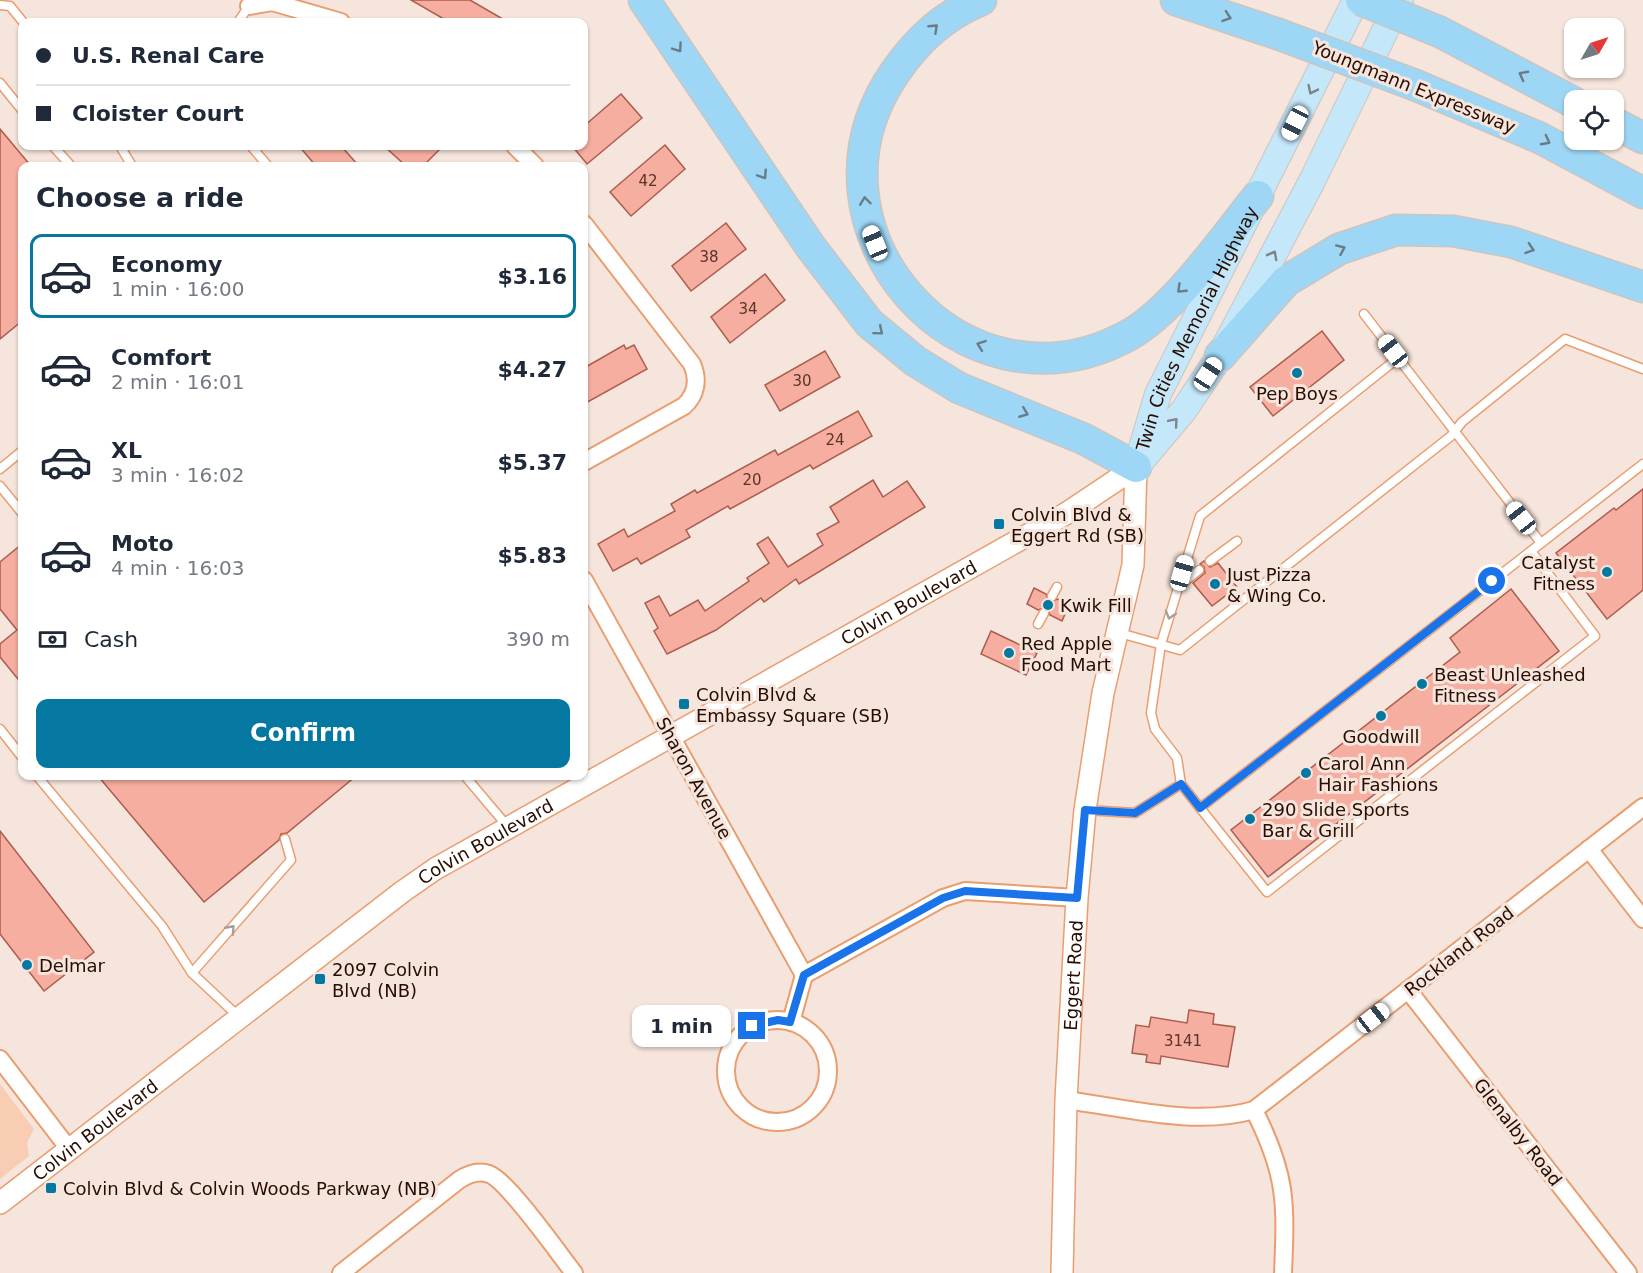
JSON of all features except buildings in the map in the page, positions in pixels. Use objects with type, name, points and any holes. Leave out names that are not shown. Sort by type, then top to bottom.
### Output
[{"type":"highway","points":[[644,0],[810,246],[869,323],[915,362],[959,388],[1084,439],[1136,467]]},
{"type":"highway","points":[[981,0],[939,22],[905,58],[877,103],[867,132],[862,166],[870,231],[880,256],[895,280],[921,310],[948,330],[1005,353],[1038,357],[1068,356],[1100,348],[1139,327],[1186,285],[1258,196]]},
{"type":"highway","name":"Youngmann Expressway","points":[[1176,0],[1278,34],[1415,85],[1540,138],[1643,193]]},
{"type":"highway","points":[[1361,0],[1440,32],[1564,97]]},
{"type":"highway","points":[[1624,128],[1643,138]]},
{"type":"highway","points":[[1220,356],[1286,280],[1339,249],[1396,230],[1454,231],[1511,243],[1643,287]]},
{"type":"main road","name":"Twin Cities Memorial Highway","points":[[1136,467],[1158,394],[1356,0]]},
{"type":"main road","name":"Twin Cities Memorial Highway","points":[[1136,467],[1184,410],[1220,356],[1312,181],[1400,0]]},
{"type":"street","points":[[249,6],[272,2],[327,18]]},
{"type":"street","points":[[519,150],[531,162]]},
{"type":"street","points":[[588,229],[692,364],[696,385],[694,393],[684,406],[588,460]]},
{"type":"street","name":"Eggert Road","points":[[1062,1273],[1066,1100],[1077,898],[1085,810],[1102,693],[1133,565],[1136,467]]},
{"type":"street","name":"Colvin Boulevard","points":[[0,1203],[402,891],[508,827],[1067,513],[1136,467]]},
{"type":"street","name":"Sharon Avenue","points":[[588,587],[804,975]]},
{"type":"street","name":"Rockland Road","points":[[1066,1100],[1207,1119],[1254,1110],[1643,807]]},
{"type":"street","points":[[1589,849],[1643,919]]},
{"type":"street","points":[[790,1022],[804,975],[943,898],[965,891],[1077,898]]},
{"type":"street","name":"Glenalby Road","points":[[1408,990],[1628,1273]]},
{"type":"street","points":[[778,1020],[790,1022],[812,1034],[820,1044],[825,1055],[827,1080],[817,1102],[803,1114],[785,1121],[760,1119],[749,1113],[731,1094],[727,1081],[728,1055],[738,1038],[752,1026],[778,1020]]},
{"type":"street","points":[[0,1059],[69,1149]]},
{"type":"street","points":[[1254,1110],[1270,1141],[1285,1196],[1283,1273]]},
{"type":"street","points":[[341,1273],[459,1180],[468,1174],[479,1172],[499,1179],[574,1273]]},
{"type":"lane","points":[[5,6],[18,18]]},
{"type":"lane","points":[[241,18],[249,6]]},
{"type":"lane","points":[[0,83],[18,105]]},
{"type":"lane","points":[[57,150],[67,162]]},
{"type":"lane","points":[[254,150],[265,162]]},
{"type":"lane","points":[[1364,314],[1541,543]]},
{"type":"lane","points":[[1116,632],[1180,650],[1455,432],[1462,422],[1565,339],[1643,369]]},
{"type":"lane","points":[[1398,358],[1200,516],[1161,644],[1152,722],[1177,758],[1181,784],[1267,892],[1595,636],[1531,551]]},
{"type":"lane","points":[[0,469],[18,454]]},
{"type":"lane","points":[[1200,808],[1643,464]]},
{"type":"lane","points":[[0,486],[18,508]]},
{"type":"lane","points":[[1210,561],[1237,541]]},
{"type":"lane","points":[[1178,586],[1199,570]]},
{"type":"lane","points":[[1052,596],[1057,587]]},
{"type":"lane","points":[[1038,624],[1044,613]]},
{"type":"lane","points":[[0,729],[18,752]]},
{"type":"lane","points":[[41,780],[162,926],[192,973],[239,1018]]},
{"type":"lane","points":[[468,780],[508,827]]},
{"type":"lane","points":[[1085,810],[1135,813],[1181,784]]},
{"type":"lane","points":[[192,973],[291,860],[285,839]]},
{"type":"shaded area","points":[[0,1084],[34,1129],[27,1143],[29,1156],[0,1179]]},
{"type":"place","name":"Pep Boys","points":[[1297,373]]},
{"type":"place","name":"Colvin Blvd & Eggert Rd (SB)","points":[[999,524]]},
{"type":"place","name":"Catalyst Fitness","points":[[1607,572]]},
{"type":"place","name":"Just Pizza & Wing Co.","points":[[1215,584]]},
{"type":"place","name":"Kwik Fill","points":[[1048,605]]},
{"type":"place","name":"Red Apple Food Mart","points":[[1009,653]]},
{"type":"place","name":"Beast Unleashed Fitness","points":[[1422,684]]},
{"type":"place","name":"Colvin Blvd & Embassy Square (SB)","points":[[684,704]]},
{"type":"place","name":"Goodwill","points":[[1381,716]]},
{"type":"place","name":"Carol Ann Hair Fashions","points":[[1306,773]]},
{"type":"place","name":"290 Slide Sports Bar & Grill","points":[[1250,819]]},
{"type":"place","name":"Delmar","points":[[27,965]]},
{"type":"place","name":"2097 Colvin Blvd (NB)","points":[[320,979]]},
{"type":"place","name":"Colvin Blvd & Colvin Woods Parkway (NB)","points":[[51,1188]]},
{"type":"route","points":[[752,1026],[765,1021],[790,1022],[804,975],[943,898],[965,891],[1077,898],[1085,810],[1135,813],[1181,784],[1200,808],[1492,581]]}]
